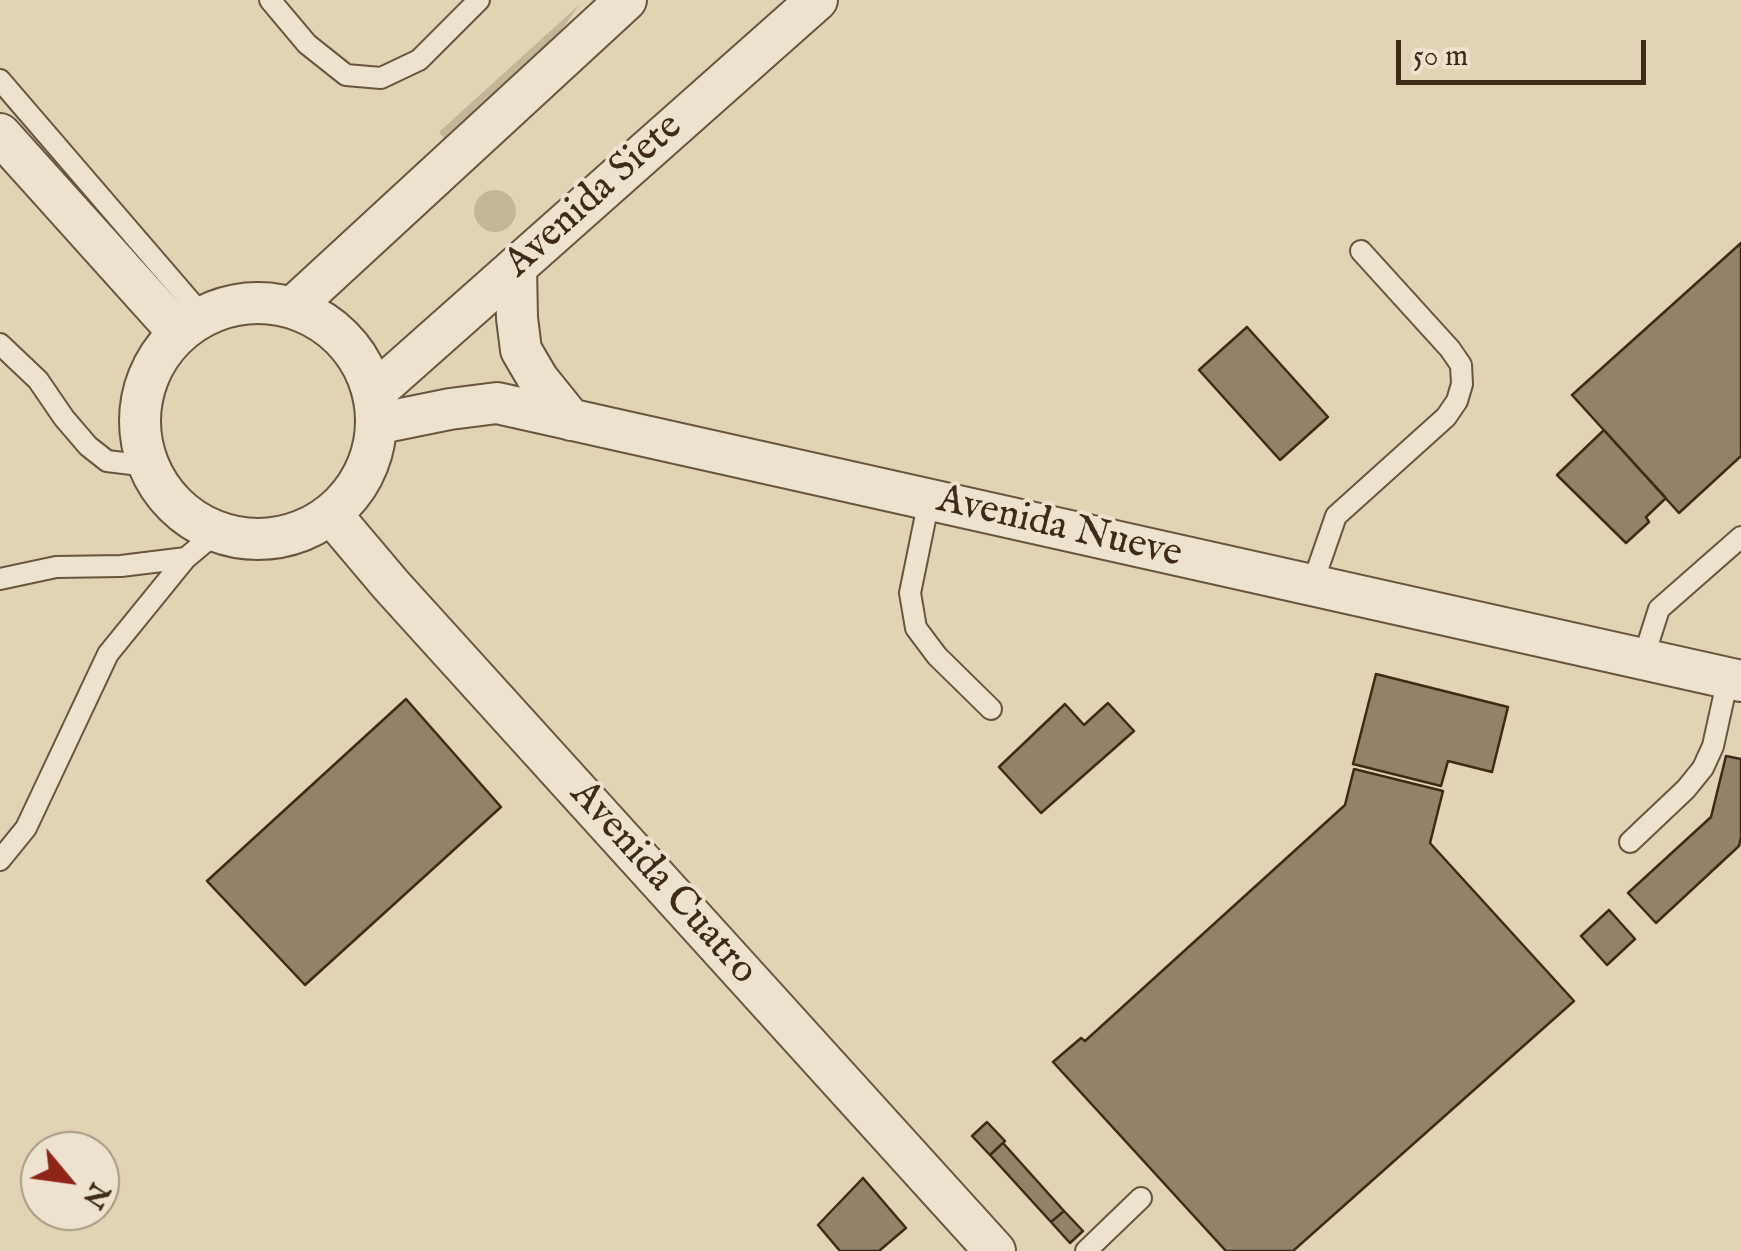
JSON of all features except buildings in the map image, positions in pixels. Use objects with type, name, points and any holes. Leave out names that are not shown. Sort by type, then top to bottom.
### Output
[{"type":"street","points":[[292,308],[626,0]]},
{"type":"street","name":"Avenida Siete","points":[[375,409],[516,267],[818,0]]},
{"type":"street","points":[[0,134],[191,324]]},
{"type":"street","points":[[516,267],[521,350],[571,420]]},
{"type":"street","points":[[262,302],[292,308],[320,320],[344,339],[362,364],[375,409],[373,450],[350,496],[306,530],[276,539],[246,540],[216,533],[189,518],[167,498],[148,466],[141,444],[139,414],[146,384],[159,356],[191,324],[232,305],[262,302]]},
{"type":"street","name":"Avenida Nueve","points":[[375,409],[497,403],[1734,679]]},
{"type":"street","name":"Avenida Cuatro","points":[[331,514],[995,1251]]},
{"type":"lane","points":[[270,0],[307,44],[346,75],[381,78],[419,60],[479,0]]},
{"type":"lane","points":[[0,80],[191,324]]},
{"type":"lane","points":[[1312,585],[1336,516],[1446,417],[1462,384],[1461,365],[1450,348],[1360,251]]},
{"type":"lane","points":[[0,344],[38,380],[64,418],[107,462],[148,466]]},
{"type":"lane","points":[[930,500],[910,593],[916,628],[991,709]]},
{"type":"lane","points":[[0,860],[26,828],[108,654],[186,558],[216,533]]},
{"type":"lane","points":[[1642,659],[1658,610],[1741,537]]},
{"type":"lane","points":[[0,579],[56,567],[122,566],[186,558]]},
{"type":"lane","points":[[1630,842],[1703,768],[1734,679]]},
{"type":"lane","points":[[1086,1251],[1141,1198]]},
{"type":"shaded area","points":[[579,5],[547,51],[449,144],[439,132]]},
{"type":"shaded area","points":[[495,190],[510,196],[516,211],[510,226],[495,232],[480,226],[474,211],[480,196]]}]
